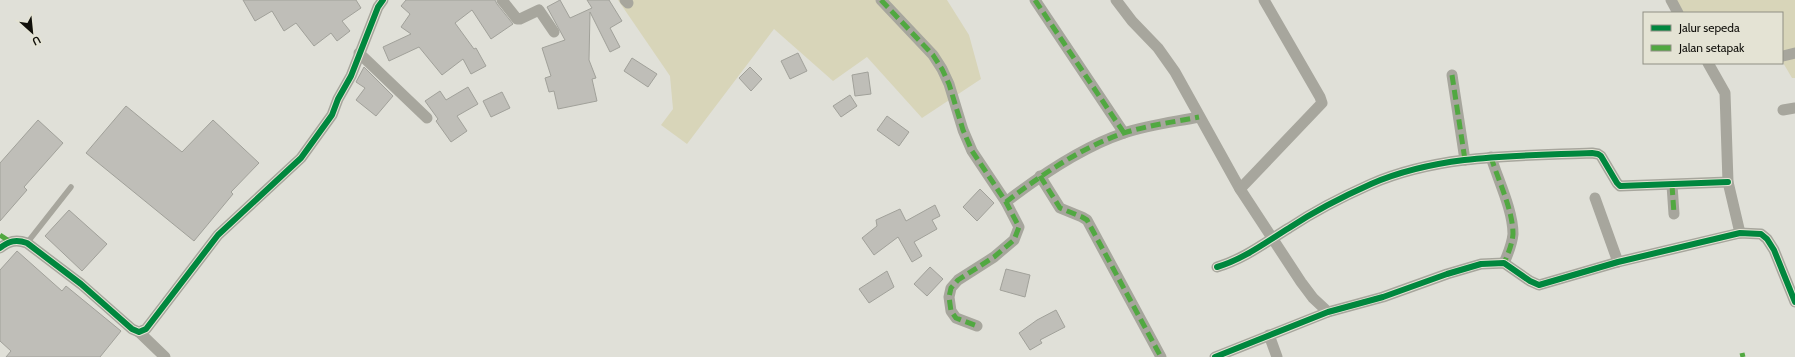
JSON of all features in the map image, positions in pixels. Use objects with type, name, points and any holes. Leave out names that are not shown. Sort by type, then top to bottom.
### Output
[{"type":"street","points":[[139,332],[146,329],[218,235],[301,158],[332,115],[338,99],[351,76],[378,6],[383,0]]},
{"type":"street","points":[[502,0],[517,19],[539,10],[554,32]]},
{"type":"street","points":[[881,0],[933,55],[942,69],[949,84],[962,130],[972,151],[1006,202],[1019,227],[1014,240],[994,257],[958,280],[951,288],[949,298],[952,311],[956,318],[977,326]]},
{"type":"street","points":[[1035,0],[1124,133]]},
{"type":"street","points":[[1116,0],[1132,21],[1158,48],[1175,72],[1240,189],[1309,293],[1328,312]]},
{"type":"street","points":[[1240,189],[1322,103],[1320,97],[1264,0]]},
{"type":"street","points":[[1671,0],[1677,12]]},
{"type":"street","points":[[359,53],[427,118]]},
{"type":"street","points":[[1783,56],[1795,53]]},
{"type":"street","points":[[1709,64],[1725,93],[1728,182],[1740,233]]},
{"type":"street","points":[[1452,75],[1465,160]]},
{"type":"street","points":[[1783,110],[1795,108]]},
{"type":"street","points":[[1006,202],[1040,176],[1091,148],[1124,133],[1154,125],[1199,117]]},
{"type":"street","points":[[1217,267],[1240,258],[1273,239],[1289,227],[1372,184],[1404,172],[1465,160],[1491,157],[1595,153],[1601,156],[1618,186],[1728,182]]},
{"type":"street","points":[[1491,157],[1509,213],[1513,233],[1511,247],[1504,263]]},
{"type":"street","points":[[1040,176],[1060,208],[1087,220],[1161,357]]},
{"type":"street","points":[[1672,185],[1674,214]]},
{"type":"street","points":[[1595,198],[1618,262]]},
{"type":"street","points":[[1215,357],[1328,312],[1384,297],[1447,274],[1481,264],[1504,263],[1530,281],[1540,285],[1618,262],[1740,233],[1761,234],[1767,239],[1774,250],[1795,302]]},
{"type":"street","points":[[0,248],[5,238],[20,240],[27,243],[81,284],[132,329],[139,332],[165,357]]},
{"type":"street","points":[[1269,335],[1276,357]]},
{"type":"lane","points":[[27,243],[71,187]]},
{"type":"shaded area","points":[[618,0],[947,0],[969,35],[981,79],[922,118],[867,57],[833,81],[774,29],[687,144],[661,125],[673,109],[670,76]]},
{"type":"shaded area","points":[[1667,0],[1795,0],[1795,78],[1792,78],[1783,63],[1783,12],[1672,12]]},
{"type":"building","points":[[243,0],[356,0],[361,8],[342,21],[350,31],[337,41],[331,33],[314,46],[296,23],[284,31],[272,11],[255,21]]},
{"type":"building","points":[[406,0],[495,0],[513,24],[491,39],[472,10],[455,23],[474,49],[476,48],[486,66],[471,74],[463,59],[442,75],[419,47],[389,61],[383,47],[411,34],[401,27],[410,14],[401,6]]},
{"type":"building","points":[[560,0],[570,18],[592,8],[587,0],[609,0],[622,21],[610,28],[620,47],[610,52],[590,12],[589,60],[596,78],[592,79],[597,101],[558,109],[554,91],[549,92],[545,78],[551,76],[542,48],[565,40],[547,7]]},
{"type":"building","points":[[798,53],[807,71],[790,79],[781,61]]},
{"type":"building","points":[[632,58],[657,74],[648,87],[624,71]]},
{"type":"building","points":[[364,67],[393,96],[376,116],[356,100],[365,88],[356,82]]},
{"type":"building","points":[[750,67],[762,79],[751,91],[739,78]]},
{"type":"building","points":[[868,72],[871,94],[855,96],[852,75]]},
{"type":"building","points":[[468,87],[478,104],[457,116],[467,131],[451,142],[436,121],[438,119],[425,101],[440,91],[446,100]]},
{"type":"building","points":[[502,92],[510,108],[491,117],[483,101]]},
{"type":"building","points":[[850,95],[857,106],[841,117],[833,106]]},
{"type":"building","points":[[126,106],[182,152],[213,120],[259,163],[231,192],[233,194],[194,241],[86,153]]},
{"type":"building","points":[[887,116],[909,132],[899,146],[877,130]]},
{"type":"building","points":[[38,120],[63,143],[24,187],[27,190],[0,221],[0,163]]},
{"type":"building","points":[[980,189],[994,203],[977,221],[963,207]]},
{"type":"building","points":[[935,205],[940,216],[932,220],[937,229],[914,242],[922,256],[912,262],[898,237],[874,255],[862,238],[877,226],[876,220],[900,209],[906,221]]},
{"type":"building","points":[[69,210],[107,244],[82,271],[45,236]]},
{"type":"building","points":[[17,251],[62,291],[66,286],[121,331],[100,357],[6,357],[11,351],[0,341],[0,270]]},
{"type":"building","points":[[930,267],[943,279],[927,296],[914,284]]},
{"type":"building","points":[[1006,269],[1030,275],[1025,297],[1000,290]]},
{"type":"building","points":[[887,271],[894,287],[869,303],[859,289]]},
{"type":"building","points":[[1056,310],[1065,327],[1040,340],[1042,343],[1030,350],[1019,333],[1037,320]]},
{"type":"marked path","points":[[881,0],[933,55],[942,69],[949,84],[963,130],[972,151],[1006,202],[1019,227],[1014,240],[994,257],[958,280],[951,288],[949,297],[951,311],[956,318],[977,326]]},
{"type":"marked path","points":[[1035,0],[1124,133]]},
{"type":"marked path","points":[[1452,75],[1465,160]]},
{"type":"marked path","points":[[1006,202],[1062,163],[1108,139],[1143,128],[1199,117]]},
{"type":"marked path","points":[[1491,157],[1511,215],[1513,234],[1512,242],[1504,263]]},
{"type":"marked path","points":[[1040,176],[1060,208],[1087,220],[1161,357]]},
{"type":"marked path","points":[[1672,185],[1674,214]]},
{"type":"marked path","points":[[0,235],[9,241]]},
{"type":"marked path","points":[[1742,353],[1743,357]]},
{"type":"cycle path","points":[[0,248],[13,241],[27,243],[81,284],[132,329],[139,332],[146,329],[218,235],[301,158],[332,115],[338,99],[351,76],[378,7],[383,0]]},
{"type":"cycle path","points":[[1217,267],[1246,255],[1318,210],[1371,184],[1397,174],[1452,162],[1508,156],[1592,153],[1601,156],[1620,186],[1728,182]]},
{"type":"cycle path","points":[[1215,357],[1328,312],[1383,297],[1447,274],[1481,264],[1504,263],[1530,281],[1539,285],[1618,262],[1740,233],[1761,234],[1767,239],[1774,250],[1795,302]]}]
